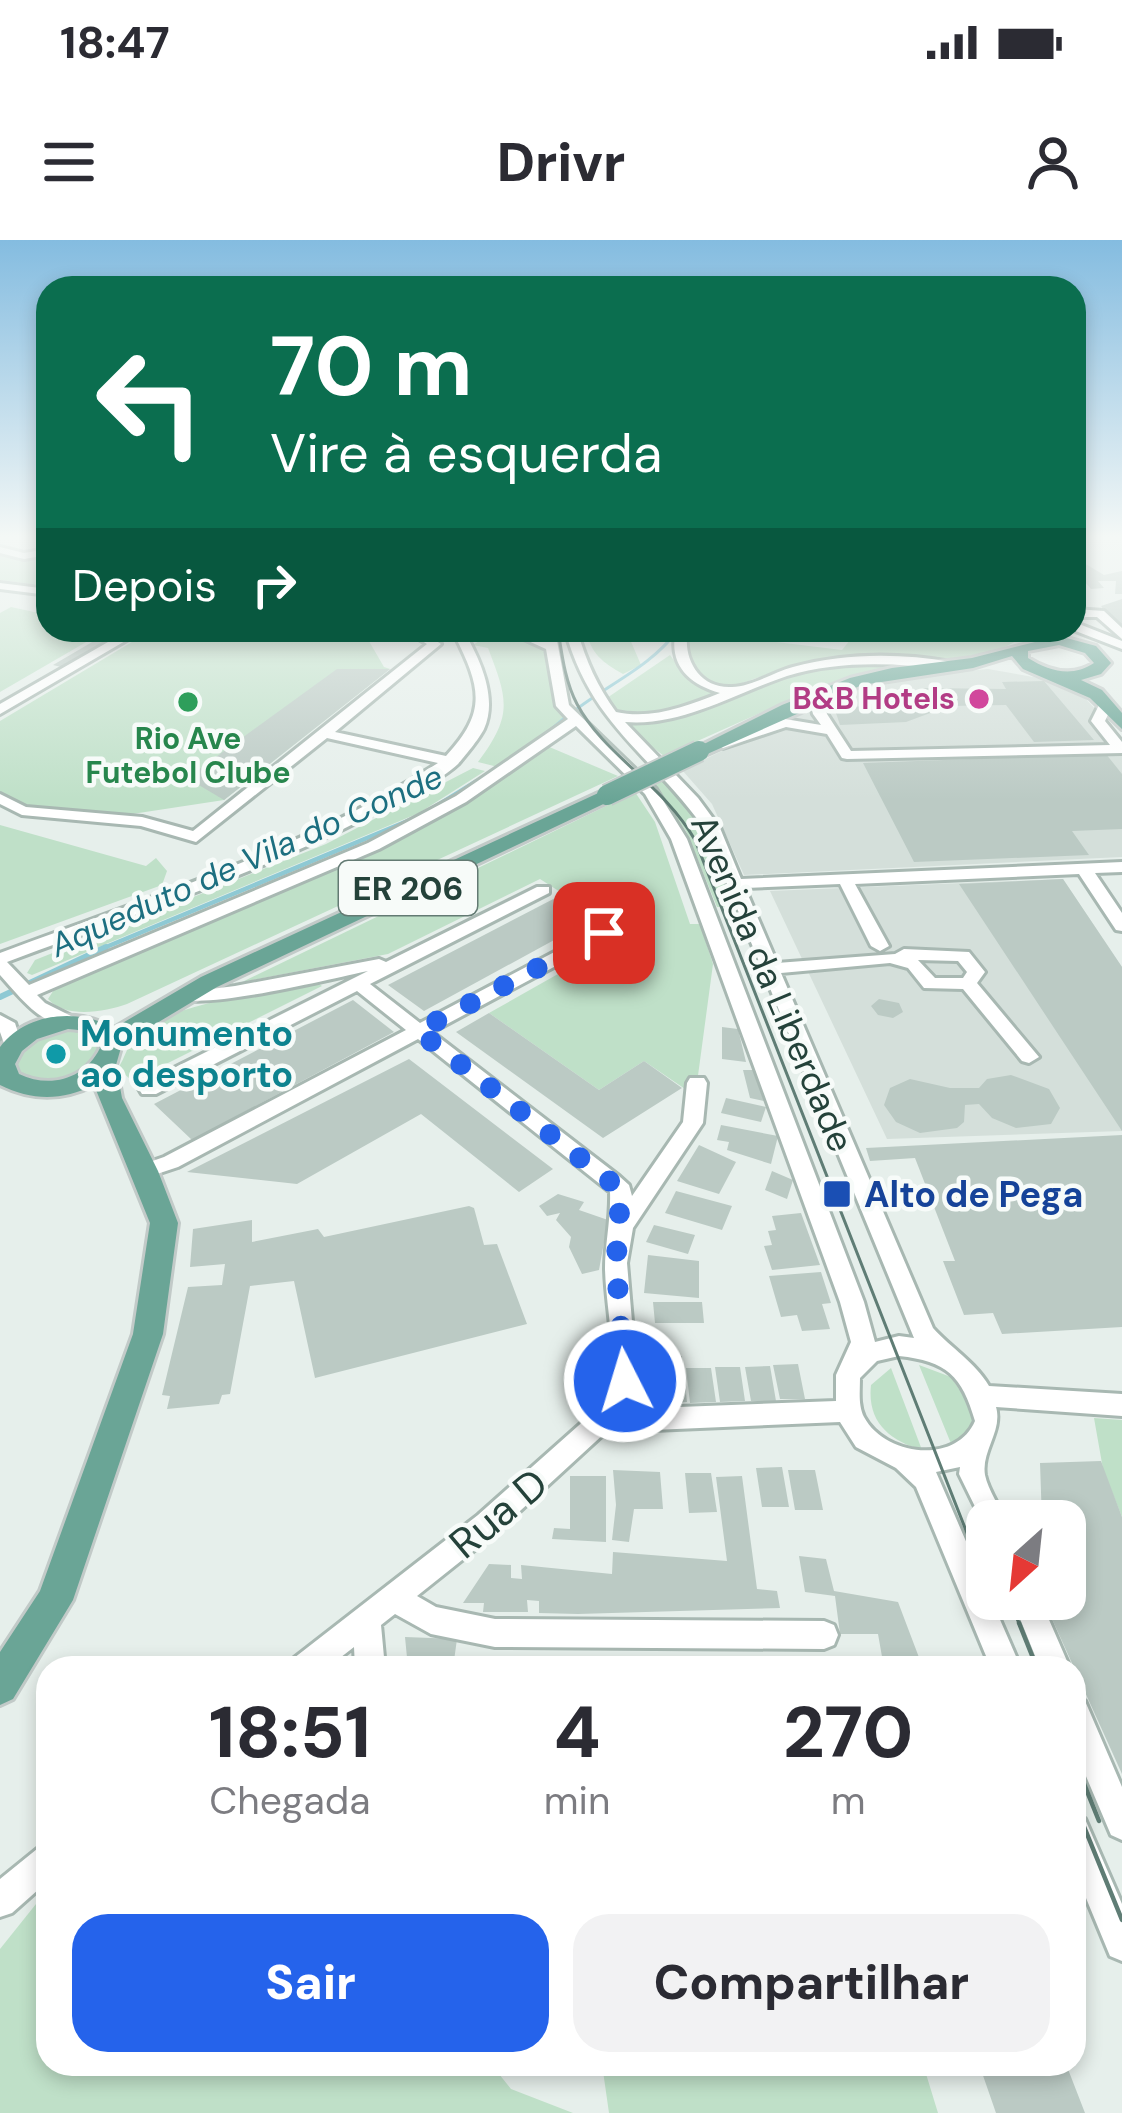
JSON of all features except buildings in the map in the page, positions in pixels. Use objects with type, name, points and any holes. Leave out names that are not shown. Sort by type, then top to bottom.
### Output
[{"type":"main road","name":"ER 206","points":[[972,663],[1023,642]]},
{"type":"main road","points":[[1031,642],[1020,660],[1101,699],[1122,724]]},
{"type":"main road","points":[[1060,642],[1094,662],[1101,699]]},
{"type":"main road","points":[[1051,674],[1094,662],[1122,646]]},
{"type":"main road","name":"ER 206","points":[[111,1040],[209,982],[816,697],[882,675],[947,665],[972,663],[1051,674]]},
{"type":"main road","name":"ER 206","points":[[6,1058],[38,1029],[78,1023],[209,982]]},
{"type":"main road","points":[[0,1686],[55,1600],[148,1334],[164,1222],[107,1082],[111,1040],[78,1023]]},
{"type":"main road","points":[[6,1058],[9,1079],[27,1088]]},
{"type":"main road","points":[[0,1094],[107,1082]]},
{"type":"street","points":[[1086,631],[1122,646]]},
{"type":"street","points":[[0,710],[117,642]]},
{"type":"street","points":[[0,798],[22,811],[142,822],[196,836],[327,734],[435,644],[431,642]]},
{"type":"street","points":[[78,1023],[39,1007],[0,962],[346,823],[425,782],[452,762],[475,734],[482,716],[483,696],[463,642]]},
{"type":"street","points":[[540,642],[551,647]]},
{"type":"street","name":"Avenida da Liberdade","points":[[550,642],[559,692],[574,721],[651,792],[679,839],[852,1302],[862,1342],[855,1363]]},
{"type":"street","name":"Avenida da Liberdade","points":[[574,642],[581,672],[605,712],[688,792],[712,828],[906,1296],[924,1334],[946,1358]]},
{"type":"street","points":[[680,642],[684,667],[707,686],[730,692]]},
{"type":"street","points":[[605,712],[645,721],[780,674],[832,664],[947,665]]},
{"type":"street","points":[[816,697],[848,755],[1120,748],[1097,718],[1101,699]]},
{"type":"street","points":[[26,993],[115,950],[421,822],[515,765],[574,721]]},
{"type":"street","points":[[703,749],[784,723],[831,731]]},
{"type":"street","points":[[327,734],[452,762]]},
{"type":"street","points":[[736,884],[1122,867]]},
{"type":"street","points":[[1085,870],[1122,926]]},
{"type":"street","points":[[845,879],[881,952]]},
{"type":"street","points":[[149,1089],[543,890]]},
{"type":"street","points":[[146,1171],[172,1162],[604,933]]},
{"type":"street","points":[[771,969],[881,952],[903,958],[930,984],[968,982],[1029,1057]]},
{"type":"street","points":[[185,997],[406,959]]},
{"type":"street","points":[[357,983],[621,1190],[616,1263],[625,1381],[615,1408],[653,1419],[847,1411]]},
{"type":"street","points":[[0,1021],[8,1028],[6,1058]]},
{"type":"street","points":[[622,1227],[694,1123],[697,1083]]},
{"type":"street","points":[[984,1500],[972,1474],[977,1444],[985,1430],[982,1396],[961,1368],[946,1358],[898,1346],[870,1353],[855,1363],[844,1392],[847,1411],[874,1446],[926,1479],[1001,1656]]},
{"type":"street","points":[[982,1396],[1122,1405]]},
{"type":"street","name":"Rua D","points":[[320,1656],[487,1524],[615,1408]]},
{"type":"street","points":[[896,1458],[942,1463],[977,1444]]},
{"type":"street","points":[[394,1598],[431,1620],[495,1634],[824,1635]]},
{"type":"street","points":[[366,1620],[369,1656]]},
{"type":"street","points":[[1035,1620],[1050,1656]]},
{"type":"street","points":[[1086,1740],[1122,1824]]},
{"type":"street","points":[[1086,1858],[1122,1944]]},
{"type":"street","points":[[0,1901],[36,1870]]},
{"type":"shaded area","points":[[988,669],[1045,679],[1079,692],[1122,737],[1122,857],[744,875],[712,804],[682,770],[842,694],[905,677]]},
{"type":"shaded area","points":[[1063,879],[1122,967],[1122,1131],[887,1139],[770,891]]},
{"type":"green space","points":[[0,625],[36,625],[36,642],[86,642],[0,692]]},
{"type":"green space","points":[[132,642],[369,642],[390,669],[224,800],[119,816],[26,809],[0,792],[0,721]]},
{"type":"green space","points":[[590,642],[631,642],[641,665],[623,674]]},
{"type":"green space","points":[[686,642],[777,642],[842,650],[848,642],[1013,642],[956,659],[807,664],[725,689],[694,667]]},
{"type":"green space","points":[[473,645],[543,645],[555,699],[567,721],[502,768],[478,762],[497,732],[504,707],[488,648]]},
{"type":"green space","points":[[670,655],[689,681],[715,693],[643,716],[617,710],[604,700]]},
{"type":"green space","points":[[891,667],[814,689],[664,756],[619,721],[663,720],[806,671]]},
{"type":"green space","points":[[547,746],[618,776],[127,1004],[75,1011],[48,999],[52,986],[370,850],[431,819]]},
{"type":"green space","points":[[473,768],[485,771],[419,813],[32,975],[27,973],[35,960],[326,844]]},
{"type":"green space","points":[[667,778],[697,819],[733,906],[717,907],[686,831],[653,785]]},
{"type":"green space","points":[[635,792],[655,822],[690,924],[700,924],[713,964],[697,1083],[691,1093],[644,1061],[599,1090],[489,1013],[627,935],[540,879],[388,954],[242,982]]},
{"type":"green space","points":[[0,825],[146,866],[156,858],[167,871],[162,885],[0,944]]},
{"type":"green space","points":[[315,981],[322,986],[132,1081],[118,1068],[135,1035],[168,1016]]},
{"type":"green space","points":[[68,1027],[92,1032],[101,1047],[88,1067],[54,1081],[18,1073],[14,1057],[29,1040]]},
{"type":"green space","points":[[919,1365],[951,1377],[975,1413],[967,1434],[952,1446]]},
{"type":"green space","points":[[891,1368],[922,1450],[890,1435],[873,1409],[871,1385]]},
{"type":"green space","points":[[1094,1418],[1122,1420],[1122,1517],[1103,1469]]},
{"type":"green space","points":[[36,1904],[36,2076],[501,2076],[511,2089],[573,2113],[0,2113],[0,1949]]},
{"type":"green space","points":[[604,2076],[927,2076],[938,2113],[609,2113]]},
{"type":"waterway","name":"Aqueduto de Vila do Conde","points":[[564,719],[668,642]]},
{"type":"waterway","name":"Aqueduto de Vila do Conde","points":[[548,733],[568,716]]},
{"type":"waterway","name":"Aqueduto de Vila do Conde","points":[[105,948],[422,815],[477,781]]},
{"type":"waterway","name":"Aqueduto de Vila do Conde","points":[[0,997],[105,948]]},
{"type":"waterway","name":"Aqueduto de Vila do Conde","points":[[99,950],[105,948]]},
{"type":"tram line","points":[[560,642],[570,686],[589,722],[667,802],[695,840],[966,1530]]},
{"type":"tram line","points":[[1018,1620],[1020,1626]]},
{"type":"tram line","points":[[1019,1623],[1032,1656]]},
{"type":"tram line","points":[[1086,1789],[1099,1821]]},
{"type":"tram line","points":[[1086,1832],[1122,1920]]},
{"type":"place","name":"B&B Hotels","points":[[979,699]]},
{"type":"place","name":"Rio Ave Futebol Clube","points":[[188,702]]},
{"type":"place","name":"Monumento ao desporto","points":[[56,1054]]},
{"type":"place","name":"Alto de Pega","points":[[837,1194]]},
{"type":"route","points":[[604,933],[418,1031],[584,1156],[621,1190],[616,1263],[625,1381]]}]
